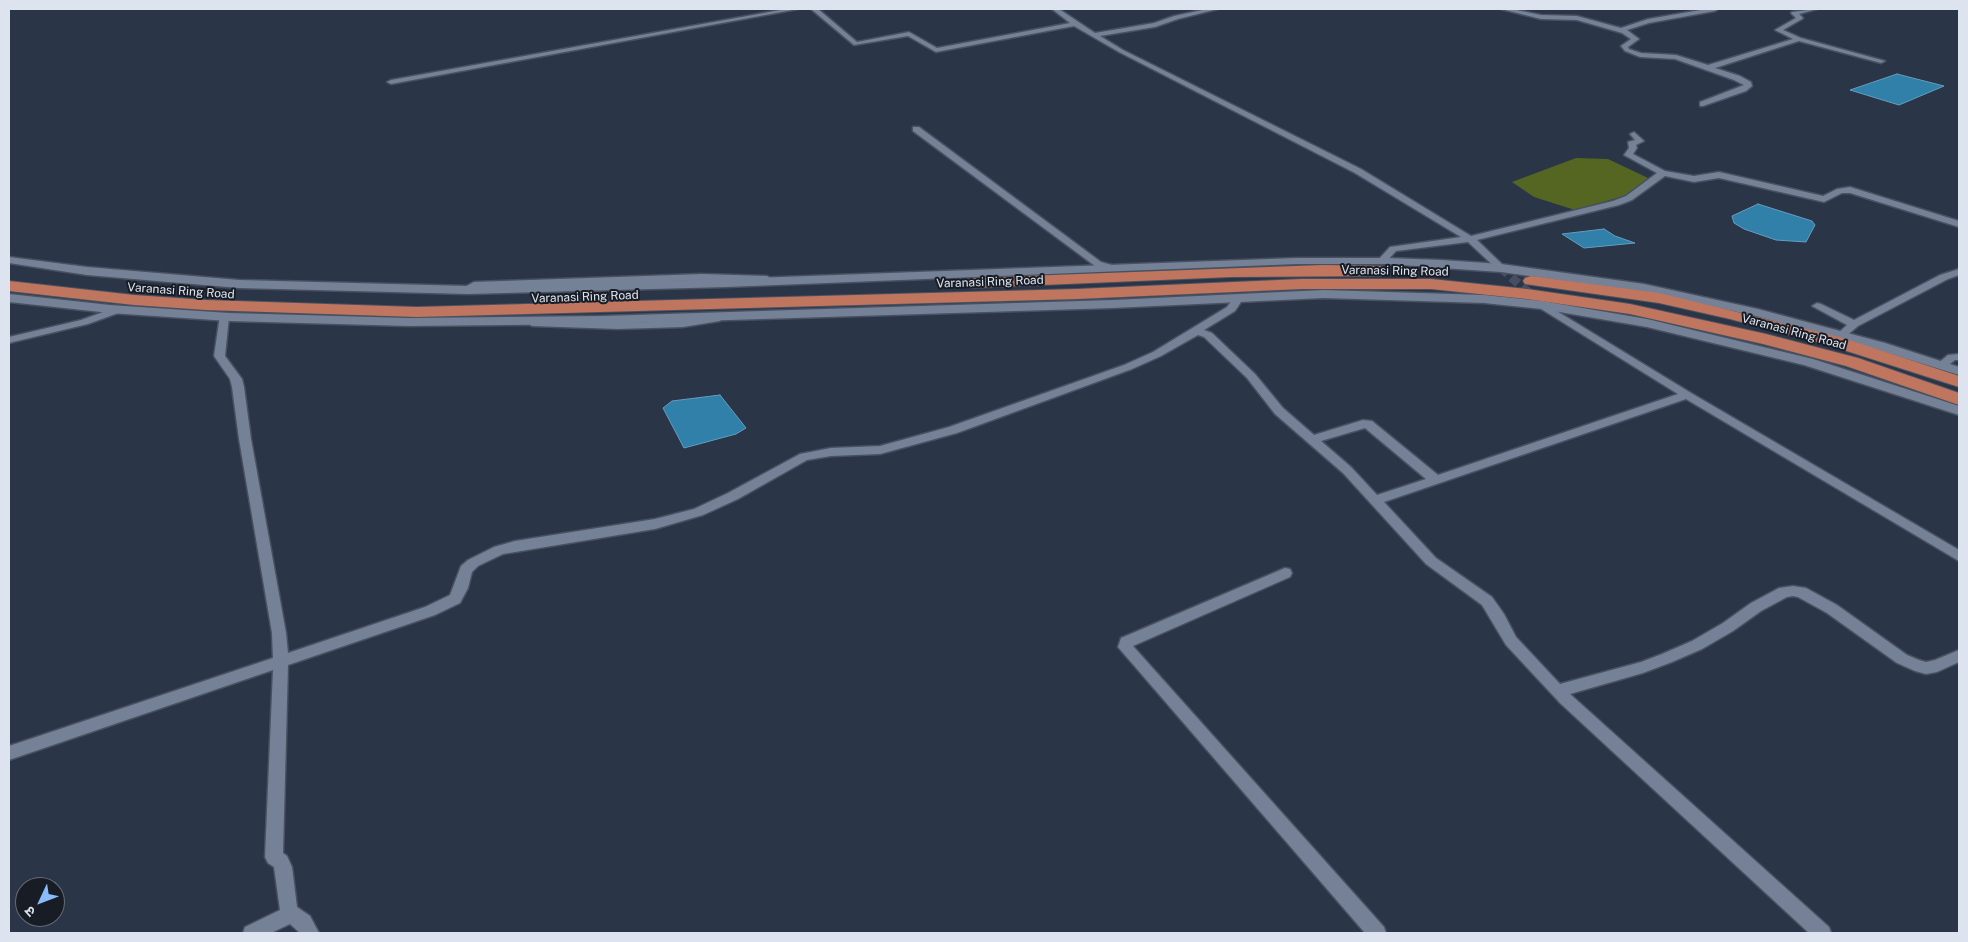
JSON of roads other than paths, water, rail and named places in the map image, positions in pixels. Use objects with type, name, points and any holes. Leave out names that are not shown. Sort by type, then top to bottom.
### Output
[{"type":"highway","name":"Varanasi Ring Road","points":[[9,275],[158,290],[294,298],[406,301],[535,300],[1323,270],[1457,273],[1586,287],[1659,298],[1837,342],[1959,382]]},
{"type":"highway","points":[[9,286],[134,300],[206,305],[417,312],[1076,294],[1301,284],[1431,284],[1527,294],[1630,308],[1766,339],[1852,362],[1959,399]]},
{"type":"street","points":[[391,82],[731,22],[769,11],[795,9]]},
{"type":"street","points":[[814,9],[856,44],[909,34],[936,50],[1075,24]]},
{"type":"street","points":[[1055,9],[1094,35],[1269,128],[1358,171],[1470,239],[1501,268]]},
{"type":"street","points":[[1094,35],[1154,25],[1176,17],[1215,9]]},
{"type":"street","points":[[1504,9],[1541,17],[1577,18],[1623,31],[1636,38],[1624,46],[1626,50],[1640,55],[1676,57],[1744,82],[1748,86],[1703,104]]},
{"type":"street","points":[[1623,31],[1642,22],[1715,9]]},
{"type":"street","points":[[1814,9],[1794,12],[1800,18],[1778,30],[1799,39],[1881,61]]},
{"type":"street","points":[[1708,68],[1799,39]]},
{"type":"street","points":[[916,129],[1098,264],[1109,267]]},
{"type":"street","points":[[1634,134],[1640,141],[1631,144],[1633,148],[1628,155],[1663,173],[1694,179],[1720,175],[1824,199],[1840,191],[1850,190],[1959,224]]},
{"type":"street","points":[[1382,261],[1393,249],[1470,239],[1616,203],[1629,198],[1663,173]]},
{"type":"street","points":[[9,260],[87,271],[239,284],[464,290],[798,280],[1297,261],[1382,261],[1501,268],[1644,288],[1758,312],[1842,335],[1959,371]]},
{"type":"street","points":[[1842,335],[1854,324],[1944,277],[1959,272]]},
{"type":"street","points":[[9,298],[117,310],[224,317],[399,321],[602,320],[1324,294],[1484,299],[1542,305],[1647,323],[1808,362],[1959,411]]},
{"type":"street","points":[[9,753],[445,605],[459,594],[466,570],[473,563],[499,550],[655,524],[698,512],[733,496],[804,457],[830,452],[880,450],[953,430],[1128,367],[1157,354],[1197,331],[1202,325],[1231,309],[1238,298]]},
{"type":"street","points":[[1542,305],[1687,395],[1959,556]]},
{"type":"street","points":[[1817,306],[1854,324]]},
{"type":"street","points":[[9,340],[79,323],[117,310]]},
{"type":"street","points":[[224,317],[219,356],[236,379],[238,387],[245,439],[279,633],[281,661],[273,852],[274,857],[281,862],[283,868],[288,908],[291,914],[303,922],[310,933]]},
{"type":"street","points":[[1197,331],[1208,335],[1243,368],[1279,411],[1347,470],[1431,561],[1487,601],[1499,618],[1511,641],[1557,691],[1822,933]]},
{"type":"street","points":[[1942,365],[1952,357],[1959,357]]},
{"type":"street","points":[[1376,500],[1687,395]]},
{"type":"street","points":[[1313,439],[1368,424],[1436,480]]},
{"type":"street","points":[[1285,573],[1126,642],[1125,647],[1377,933]]},
{"type":"street","points":[[1557,691],[1643,667],[1667,658],[1728,627],[1756,607],[1784,592],[1793,591],[1801,592],[1825,605],[1915,666],[1926,668],[1937,666],[1959,656]]},
{"type":"street","points":[[252,933],[291,914]]},
{"type":"water","points":[[1897,74],[1944,86],[1899,105],[1850,90]]},
{"type":"water","points":[[1758,204],[1812,221],[1815,225],[1806,242],[1776,240],[1744,229],[1734,223],[1732,216]]},
{"type":"water","points":[[1604,229],[1615,236],[1635,243],[1584,248],[1562,234]]},
{"type":"water","points":[[720,395],[746,428],[736,434],[684,448],[663,408],[672,401]]},
{"type":"tunnel","points":[[1501,268],[1537,300]]}]
